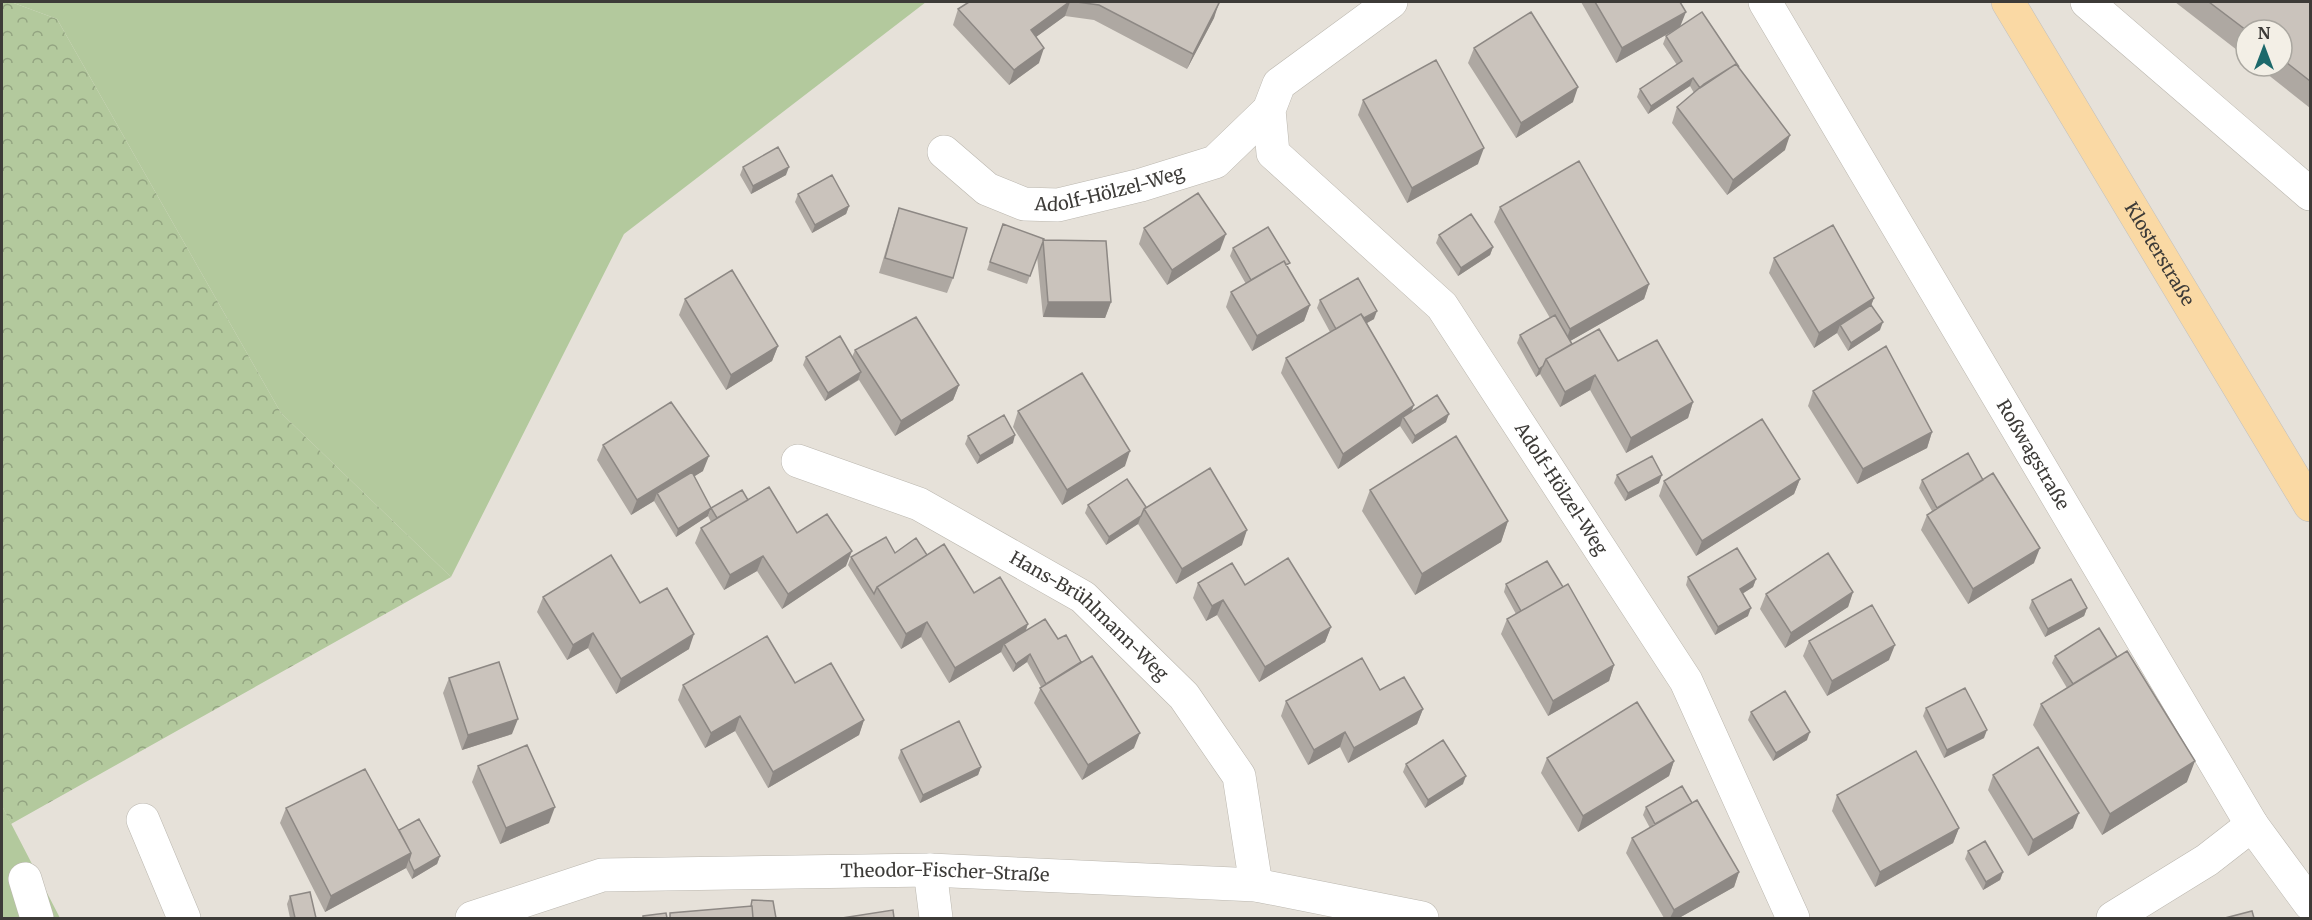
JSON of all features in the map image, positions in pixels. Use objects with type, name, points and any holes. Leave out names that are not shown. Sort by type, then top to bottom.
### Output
[{"type":"main road","name":"Klosterstraße","points":[[2008,2],[2310,505]]},
{"type":"street","name":"Adolf-Hölzel-Weg","points":[[944,152],[987,189],[1024,204],[1058,206],[1141,185],[1215,162],[1269,110],[1280,84],[1391,2]]},
{"type":"street","name":"Roßwagstraße","points":[[1765,2],[2252,825],[2310,904]]},
{"type":"street","points":[[2086,2],[2310,194]]},
{"type":"street","name":"Adolf-Hölzel-Weg","points":[[1269,110],[1273,153],[1442,306],[1686,681],[1793,918]]},
{"type":"street","name":"Hans-Brühlmann-Weg","points":[[798,461],[919,504],[1083,597],[1185,696],[1239,776],[1256,885]]},
{"type":"street","points":[[143,820],[183,918]]},
{"type":"street","points":[[2113,918],[2207,860],[2252,825]]},
{"type":"street","points":[[930,870],[936,918]]},
{"type":"street","name":"Theodor-Fischer-Straße","points":[[472,918],[602,875],[930,870],[1256,885],[1422,918]]},
{"type":"street","points":[[25,879],[37,918]]},
{"type":"green space","points":[[2,2],[11,2],[57,19],[281,413],[451,577],[11,824],[2,806]]},
{"type":"green space","points":[[11,2],[926,2],[624,234],[451,577],[281,413],[57,19]]},
{"type":"green space","points":[[2,806],[60,918],[2,918]]},
{"type":"building","points":[[969,2],[1069,2],[1031,30],[1044,48],[1014,70],[958,9]]},
{"type":"building","points":[[1077,2],[1219,3],[1193,54],[1099,5]]},
{"type":"building","points":[[1595,2],[1680,2],[1686,12],[1622,48]]},
{"type":"building","points":[[2209,2],[2310,2],[2310,81],[2294,68],[2294,18],[2234,18],[2234,21]]},
{"type":"building","points":[[1531,12],[1578,87],[1521,123],[1474,48]]},
{"type":"building","points":[[1702,12],[1739,67],[1736,64],[1700,88],[1693,78],[1651,106],[1640,89],[1682,61],[1666,36]]},
{"type":"building","points":[[1436,60],[1484,148],[1412,188],[1363,100]]},
{"type":"building","points":[[1736,64],[1790,135],[1733,180],[1677,107],[1704,84]]},
{"type":"building","points":[[778,147],[789,167],[753,186],[743,167]]},
{"type":"building","points":[[1579,161],[1649,284],[1570,329],[1500,207]]},
{"type":"building","points":[[832,175],[849,206],[815,225],[798,194]]},
{"type":"building","points":[[1198,193],[1226,234],[1172,270],[1144,228]]},
{"type":"building","points":[[899,208],[967,228],[953,278],[885,258]]},
{"type":"building","points":[[1471,214],[1493,247],[1461,268],[1439,235]]},
{"type":"building","points":[[1003,224],[1044,239],[1030,276],[990,262]]},
{"type":"building","points":[[1833,225],[1874,298],[1819,333],[1774,258]]},
{"type":"building","points":[[1268,227],[1290,263],[1286,265],[1284,261],[1251,280],[1233,248]]},
{"type":"building","points":[[1043,240],[1106,241],[1111,302],[1048,302]]},
{"type":"building","points":[[1284,261],[1310,305],[1257,336],[1231,292]]},
{"type":"building","points":[[732,270],[778,346],[731,375],[685,299]]},
{"type":"building","points":[[1358,278],[1377,311],[1364,318],[1361,314],[1336,329],[1320,300]]},
{"type":"building","points":[[1871,305],[1883,322],[1851,343],[1840,325]]},
{"type":"building","points":[[1361,314],[1414,405],[1343,454],[1286,358]]},
{"type":"building","points":[[1555,315],[1572,344],[1546,359],[1539,369],[1520,335]]},
{"type":"building","points":[[916,317],[959,385],[901,421],[855,350]]},
{"type":"building","points":[[1599,329],[1618,361],[1657,340],[1693,402],[1631,438],[1595,375],[1565,392],[1546,359]]},
{"type":"building","points":[[840,336],[861,372],[828,393],[806,357]]},
{"type":"building","points":[[1886,346],[1932,432],[1863,469],[1813,391]]},
{"type":"building","points":[[1082,373],[1130,451],[1067,490],[1018,411]]},
{"type":"building","points":[[1437,395],[1449,414],[1415,436],[1403,417]]},
{"type":"building","points":[[671,402],[709,456],[637,500],[603,445]]},
{"type":"building","points":[[1004,415],[1015,435],[980,456],[968,436]]},
{"type":"building","points":[[1762,419],[1800,479],[1702,541],[1664,481]]},
{"type":"building","points":[[1456,436],[1508,521],[1422,574],[1370,490]]},
{"type":"building","points":[[1968,453],[1983,480],[1937,508],[1922,480]]},
{"type":"building","points":[[1652,456],[1662,475],[1628,493],[1617,475]]},
{"type":"building","points":[[1210,468],[1247,530],[1182,569],[1144,509]]},
{"type":"building","points":[[692,472],[711,508],[678,529],[657,493]]},
{"type":"building","points":[[1993,473],[2040,548],[1973,589],[1927,515]]},
{"type":"building","points":[[1127,479],[1146,507],[1141,516],[1109,537],[1088,505]]},
{"type":"building","points":[[769,487],[797,533],[827,514],[852,551],[788,594],[763,556],[730,575],[701,528]]},
{"type":"building","points":[[742,490],[748,500],[717,518],[711,508]]},
{"type":"building","points":[[886,537],[895,553],[916,538],[927,555],[877,587],[874,594],[851,557]]},
{"type":"building","points":[[944,544],[974,593],[1000,577],[1028,624],[955,668],[927,622],[906,634],[877,587]]},
{"type":"building","points":[[1737,548],[1756,579],[1740,589],[1751,608],[1718,627],[1688,577]]},
{"type":"building","points":[[1828,553],[1853,592],[1791,633],[1766,594]]},
{"type":"building","points":[[611,555],[640,603],[667,588],[694,634],[621,679],[593,633],[573,645],[543,597]]},
{"type":"building","points":[[1288,558],[1331,627],[1265,667],[1223,600],[1212,606],[1198,583],[1232,563],[1245,585]]},
{"type":"building","points":[[1547,561],[1563,587],[1521,611],[1506,584]]},
{"type":"building","points":[[2071,579],[2087,608],[2048,629],[2032,600]]},
{"type":"building","points":[[1568,584],[1614,665],[1553,701],[1507,619]]},
{"type":"building","points":[[1872,605],[1895,645],[1832,681],[1809,641]]},
{"type":"building","points":[[1045,619],[1058,639],[1066,635],[1081,662],[1046,684],[1030,654],[1016,664],[1004,644]]},
{"type":"building","points":[[2099,628],[2117,657],[2073,684],[2055,656]]},
{"type":"building","points":[[767,636],[795,683],[831,663],[864,720],[773,772],[740,716],[711,733],[683,685]]},
{"type":"building","points":[[2127,651],[2195,761],[2110,814],[2041,704]]},
{"type":"building","points":[[1092,656],[1140,733],[1088,765],[1040,688]]},
{"type":"building","points":[[1362,658],[1380,690],[1404,677],[1423,709],[1354,748],[1345,732],[1314,750],[1286,701]]},
{"type":"building","points":[[499,662],[518,719],[468,735],[449,678]]},
{"type":"building","points":[[1965,688],[1987,730],[1947,750],[1926,708]]},
{"type":"building","points":[[1785,691],[1810,732],[1776,753],[1751,712]]},
{"type":"building","points":[[1637,702],[1674,761],[1583,816],[1547,758]]},
{"type":"building","points":[[959,721],[981,767],[923,795],[901,750]]},
{"type":"building","points":[[1443,740],[1466,776],[1428,800],[1406,764]]},
{"type":"building","points":[[527,745],[555,807],[506,828],[478,766]]},
{"type":"building","points":[[2038,747],[2079,813],[2033,840],[1993,775]]},
{"type":"building","points":[[1916,751],[1959,828],[1880,872],[1837,795]]},
{"type":"building","points":[[365,769],[411,853],[331,896],[286,808]]},
{"type":"building","points":[[1682,786],[1692,803],[1655,824],[1646,807]]},
{"type":"building","points":[[1697,800],[1739,872],[1674,910],[1632,838]]},
{"type":"building","points":[[419,819],[440,856],[414,871],[409,860],[411,853],[399,830]]},
{"type":"building","points":[[1985,841],[2003,872],[1986,882],[1968,851]]},
{"type":"building","points":[[310,892],[316,918],[295,918],[290,896]]},
{"type":"building","points":[[752,900],[773,901],[776,918],[753,918]]},
{"type":"building","points":[[752,906],[753,918],[670,918],[670,913]]},
{"type":"building","points":[[893,910],[894,918],[842,918]]},
{"type":"building","points":[[2252,911],[2254,918],[2225,918]]},
{"type":"building","points":[[666,913],[667,918],[643,918],[643,916]]}]
